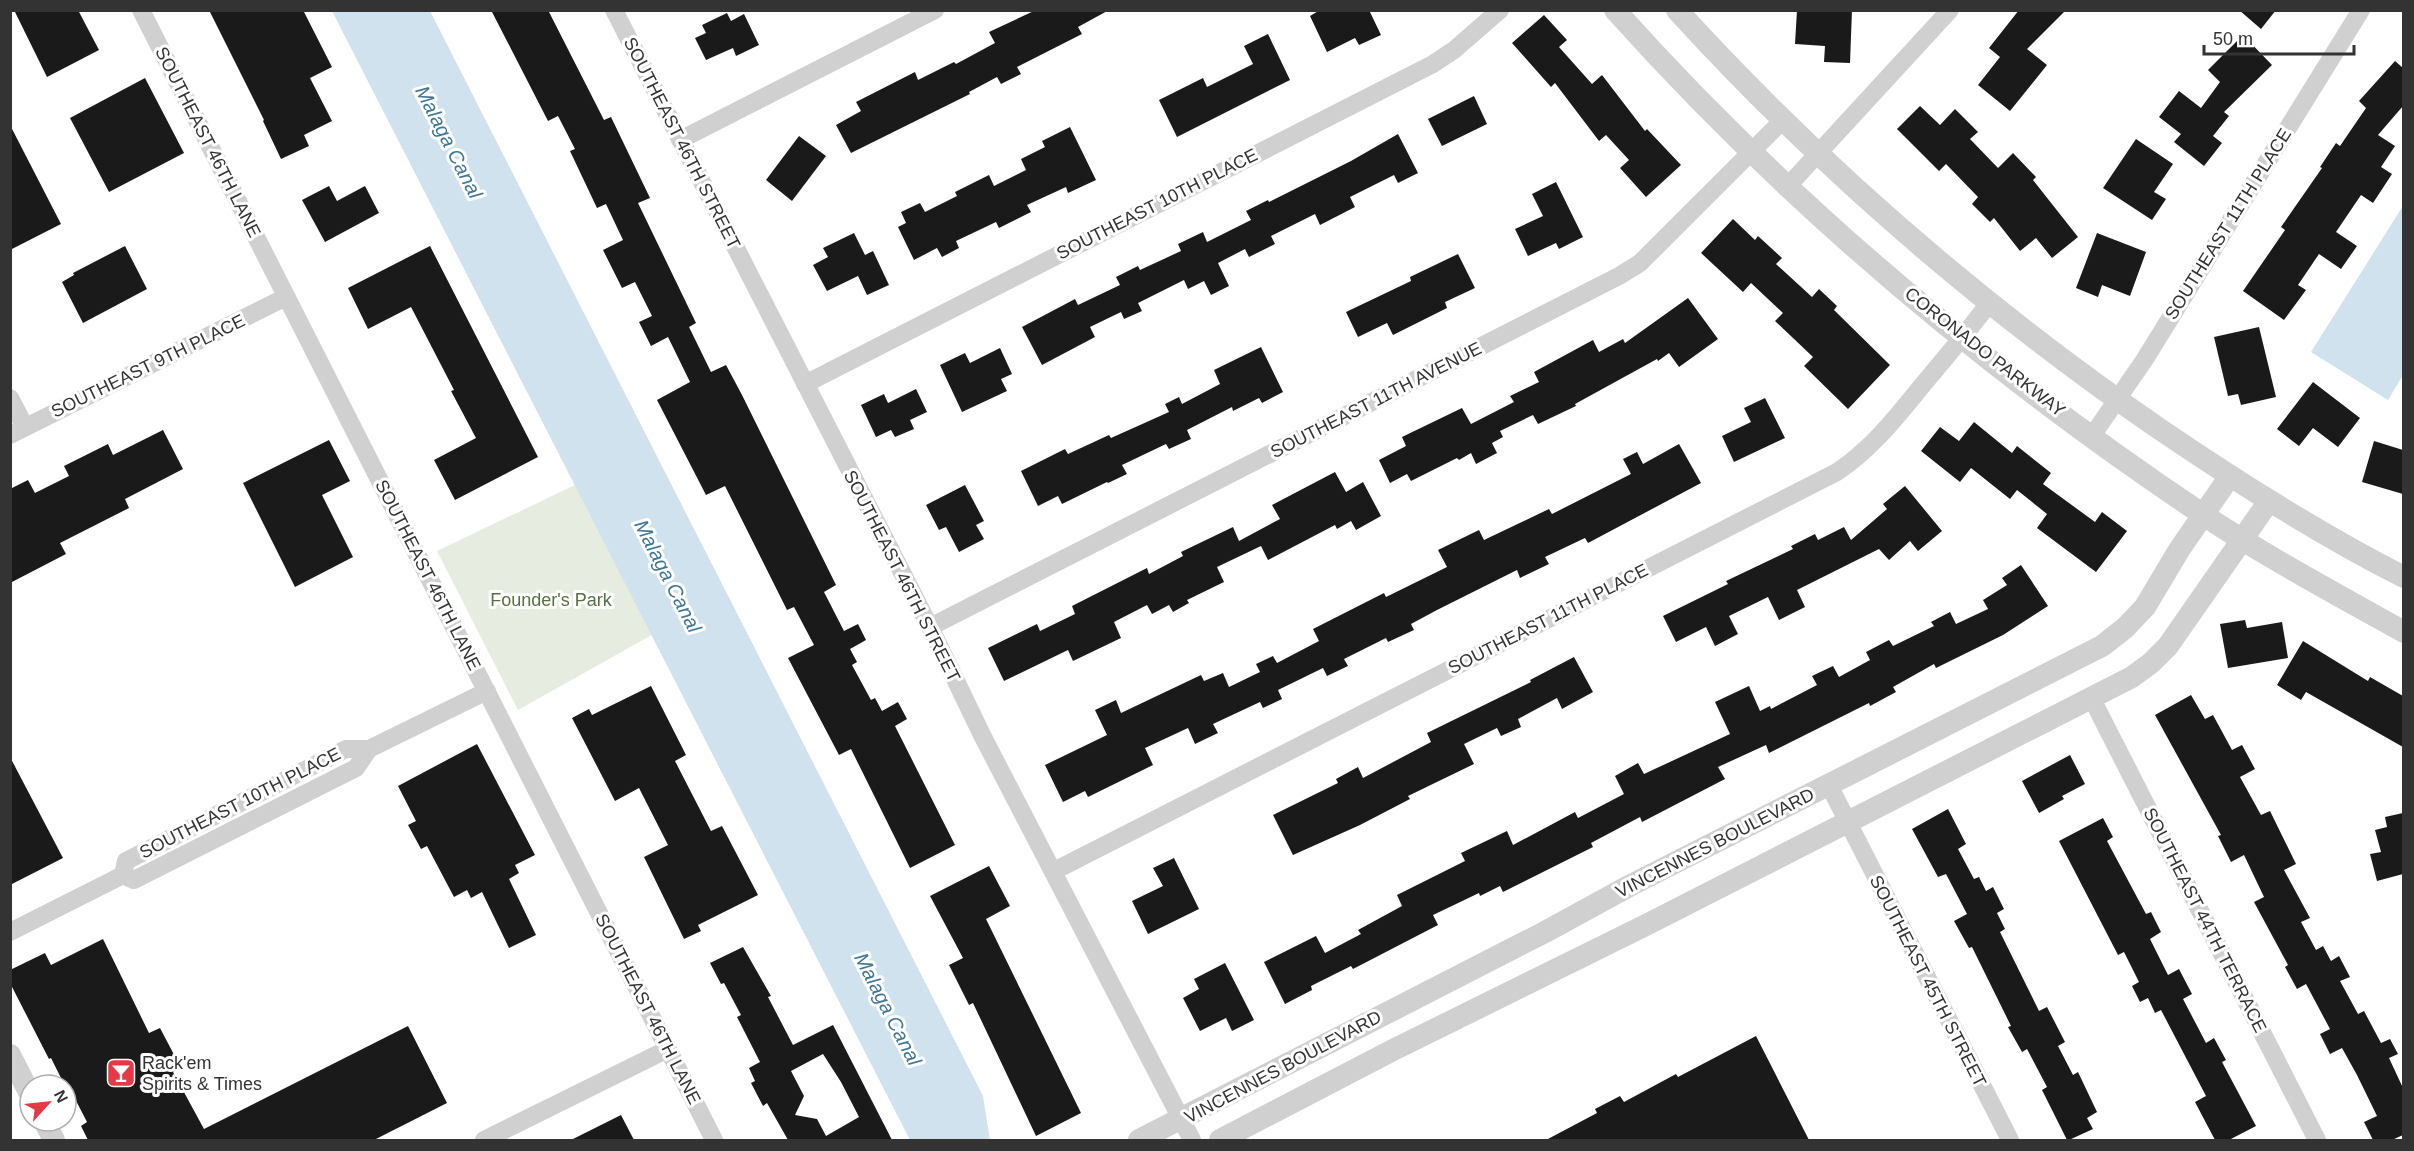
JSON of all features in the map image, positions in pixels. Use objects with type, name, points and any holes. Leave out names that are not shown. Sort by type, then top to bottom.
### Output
[{"type":"street","name":"SOUTHEAST 46TH LANE","points":[[141,10],[714,1140]]},
{"type":"street","name":"SOUTHEAST 46TH STREET","points":[[614,10],[930,627],[976,724],[1192,1140]]},
{"type":"street","points":[[680,140],[935,10]]},
{"type":"street","name":"SOUTHEAST 10TH PLACE","points":[[805,384],[1433,64],[1500,10]]},
{"type":"street","name":"CORONADO PARKWAY","points":[[1615,10],[1690,91],[1752,153],[1879,268],[1963,338],[2092,436],[2203,514],[2403,632]]},
{"type":"street","points":[[1677,10],[1817,152],[1902,229],[1990,302],[2117,399],[2230,476],[2342,545],[2403,576]]},
{"type":"street","points":[[1788,186],[1950,10]]},
{"type":"street","name":"SOUTHEAST 11TH PLACE","points":[[2092,436],[2145,359],[2361,10]]},
{"type":"street","name":"SOUTHEAST 11TH AVENUE","points":[[930,627],[1619,276],[1640,263],[1783,120]]},
{"type":"street","name":"SOUTHEAST 9TH PLACE","points":[[18,431],[286,297]]},
{"type":"street","name":"SOUTHEAST 11TH PLACE","points":[[1054,871],[1837,472],[1857,459],[1875,442],[1963,338],[1990,302]]},
{"type":"street","points":[[10,398],[18,431]]},
{"type":"street","name":"VINCENNES BOULEVARD","points":[[1139,1140],[1182,1120],[1545,932],[1631,885],[2102,646],[2125,628],[2145,607],[2203,514],[2230,476]]},
{"type":"street","name":"VINCENNES BOULEVARD","points":[[1220,1140],[1393,1050],[2132,677],[2168,646],[2241,538],[2269,501]]},
{"type":"street","name":"SOUTHEAST 10TH PLACE","points":[[10,932],[123,875],[126,861],[242,801],[346,749],[369,749],[487,691]]},
{"type":"street","name":"SOUTHEAST 44TH TERRACE","points":[[2092,699],[2317,1140]]},
{"type":"street","name":"SOUTHEAST 45TH STREET","points":[[1829,785],[2010,1140]]},
{"type":"street","points":[[484,1140],[669,1049]]},
{"type":"street","points":[[10,1055],[19,1073]]},
{"type":"green space","name":"Founder's Park","points":[[579,483],[657,632],[518,710],[437,551]]},
{"type":"water","name":"Malaga Canal","points":[[332,11],[430,11],[983,1096],[990,1140],[910,1140]]},
{"type":"water","points":[[2403,206],[2403,375],[2388,400],[2311,352]]},
{"type":"building","points":[[14,10],[78,10],[99,50],[47,77]]},
{"type":"building","points":[[209,10],[303,10],[332,67],[310,78],[332,121],[304,135],[309,146],[281,159]]},
{"type":"building","points":[[491,10],[548,10],[604,120],[611,117],[650,198],[638,203],[696,323],[689,327],[711,372],[726,365],[742,395],[836,585],[824,592],[844,631],[858,624],[866,640],[850,649],[857,662],[852,665],[871,700],[875,698],[882,711],[898,702],[907,719],[895,726],[955,845],[910,868],[851,749],[839,755],[788,658],[814,645],[794,607],[787,610],[725,486],[706,495],[657,400],[690,382],[668,337],[651,346],[639,322],[652,316],[635,282],[622,288],[603,250],[623,240],[606,204],[597,208],[570,151],[575,149],[558,116],[548,121]]},
{"type":"building","points":[[1036,10],[1109,10],[1078,27],[1082,34],[1017,67],[1021,74],[1001,84],[997,77],[969,92],[970,94],[851,153],[836,125],[861,111],[856,102],[915,72],[918,80],[954,62],[956,64],[995,43],[989,32]]},
{"type":"building","points":[[1320,10],[1369,10],[1381,35],[1359,45],[1355,38],[1327,52],[1310,16]]},
{"type":"building","points":[[1797,10],[1852,10],[1850,63],[1824,62],[1825,46],[1795,44]]},
{"type":"building","points":[[2019,10],[2066,10],[2027,49],[2047,65],[2010,111],[1978,85],[2000,57],[1989,48]]},
{"type":"building","points":[[2239,10],[2276,10],[2261,29]]},
{"type":"building","points":[[727,13],[731,21],[744,14],[759,45],[736,56],[733,48],[706,60],[695,38],[706,33],[702,25]]},
{"type":"building","points":[[1544,15],[1567,40],[1559,47],[1592,84],[1602,75],[1645,131],[1647,129],[1681,165],[1646,197],[1620,168],[1629,160],[1606,135],[1599,141],[1555,83],[1551,87],[1512,43]]},
{"type":"building","points":[[1268,34],[1290,80],[1177,137],[1159,100],[1203,78],[1207,87],[1253,64],[1244,46]]},
{"type":"building","points":[[2243,35],[2272,65],[2224,112],[2229,116],[2213,136],[2222,143],[2204,166],[2174,142],[2181,134],[2159,117],[2179,91],[2201,108],[2220,82],[2208,70]]},
{"type":"building","points":[[2395,61],[2403,68],[2403,106],[2378,135],[2395,146],[2381,167],[2392,174],[2373,203],[2361,195],[2336,232],[2357,246],[2341,269],[2319,254],[2298,285],[2306,290],[2284,320],[2243,291],[2285,230],[2281,227],[2322,168],[2320,167],[2336,143],[2340,146],[2366,108],[2359,101]]},
{"type":"building","points":[[145,78],[184,153],[109,192],[70,118]]},
{"type":"building","points":[[1474,96],[1487,124],[1442,146],[1428,119]]},
{"type":"building","points":[[1920,106],[1940,125],[1955,109],[1978,132],[1970,139],[1998,168],[2013,153],[2036,177],[2033,180],[2078,237],[2052,258],[2036,238],[2020,251],[1994,218],[1990,222],[1972,204],[1978,197],[1946,164],[1939,171],[1897,129]]},
{"type":"building","points":[[10,125],[61,224],[10,250]]},
{"type":"building","points":[[1070,127],[1096,180],[1068,193],[1066,187],[1027,205],[1031,212],[999,228],[996,222],[956,241],[959,248],[942,257],[937,248],[914,260],[898,227],[906,223],[901,212],[920,203],[925,212],[957,196],[955,192],[989,175],[994,186],[1026,170],[1021,159],[1045,147],[1042,141]]},
{"type":"building","points":[[1398,134],[1418,173],[1398,183],[1394,175],[1350,197],[1355,207],[1320,225],[1315,214],[1271,236],[1275,244],[1249,257],[1245,249],[1218,263],[1229,286],[1211,295],[1204,281],[1188,289],[1184,280],[1138,303],[1142,311],[1124,319],[1121,312],[1090,327],[1095,337],[1042,365],[1022,327],[1075,299],[1078,305],[1120,285],[1116,277],[1138,266],[1140,270],[1181,251],[1178,244],[1203,232],[1207,242],[1251,220],[1246,211],[1351,161]]},
{"type":"building","points":[[799,136],[826,156],[792,201],[766,180]]},
{"type":"building","points":[[2136,139],[2173,164],[2154,192],[2166,199],[2152,220],[2103,188]]},
{"type":"building","points":[[1556,182],[1583,237],[1559,249],[1556,243],[1528,256],[1515,229],[1543,216],[1532,194]]},
{"type":"building","points":[[329,186],[337,201],[365,186],[379,213],[325,242],[302,200]]},
{"type":"building","points":[[1733,219],[1755,240],[1758,236],[1782,258],[1776,264],[1812,297],[1819,289],[1837,306],[1834,310],[1890,365],[1848,409],[1804,366],[1813,357],[1775,321],[1783,313],[1751,283],[1743,292],[1701,253]]},
{"type":"building","points":[[854,233],[865,255],[873,251],[889,285],[867,295],[858,276],[827,291],[813,265],[828,257],[823,248]]},
{"type":"building","points":[[2097,233],[2146,252],[2130,296],[2102,285],[2098,297],[2076,288]]},
{"type":"building","points":[[125,246],[147,289],[83,323],[62,282],[74,275],[73,273]]},
{"type":"building","points":[[430,246],[538,457],[455,500],[434,460],[476,438],[451,391],[454,390],[411,307],[368,329],[348,288]]},
{"type":"building","points":[[1458,254],[1475,288],[1445,302],[1447,308],[1393,335],[1387,323],[1358,337],[1346,312],[1411,281],[1410,277]]},
{"type":"building","points":[[1688,298],[1718,339],[1679,367],[1669,353],[1575,404],[1576,406],[1538,424],[1533,415],[1500,431],[1503,437],[1492,443],[1497,453],[1476,464],[1471,453],[1411,481],[1407,474],[1390,483],[1379,460],[1406,446],[1402,437],[1462,408],[1471,424],[1514,402],[1510,396],[1539,382],[1534,372],[1593,340],[1599,352],[1623,339],[1625,343]]},
{"type":"building","points":[[2259,327],[2276,397],[2241,405],[2238,394],[2228,396],[2214,337]]},
{"type":"building","points":[[1261,347],[1283,392],[1262,403],[1259,398],[1233,411],[1232,407],[1187,430],[1191,439],[1169,449],[1166,444],[1122,465],[1127,474],[1108,483],[1062,504],[1058,496],[1038,506],[1021,471],[1065,449],[1068,454],[1109,435],[1111,438],[1169,412],[1165,404],[1179,397],[1182,404],[1220,384],[1214,370]]},
{"type":"building","points":[[1000,348],[1012,374],[1001,379],[1007,391],[962,412],[940,365],[965,353],[970,363]]},
{"type":"building","points":[[2313,382],[2360,418],[2338,447],[2313,428],[2299,446],[2277,429]]},
{"type":"building","points":[[916,389],[927,412],[910,420],[914,429],[895,437],[891,430],[876,437],[861,405],[884,394],[888,403]]},
{"type":"building","points":[[1765,398],[1785,438],[1734,462],[1722,436],[1751,422],[1744,408]]},
{"type":"building","points":[[1974,422],[2012,453],[2017,446],[2051,473],[2043,484],[2095,522],[2102,512],[2127,531],[2096,572],[2037,528],[2047,514],[2017,490],[2010,499],[1971,468],[1960,482],[1921,451],[1940,427],[1959,441]]},
{"type":"building","points":[[163,430],[183,469],[125,499],[129,508],[60,543],[66,554],[10,583],[10,489],[28,480],[35,493],[69,476],[64,466],[108,444],[113,455]]},
{"type":"building","points":[[329,440],[350,481],[322,495],[353,557],[295,587],[243,483]]},
{"type":"building","points":[[2374,441],[2403,450],[2403,494],[2362,482]]},
{"type":"building","points":[[1679,444],[1701,483],[1588,543],[1585,538],[1545,557],[1549,564],[1520,578],[1517,570],[1437,610],[1411,624],[1414,630],[1388,642],[1386,638],[1344,659],[1348,666],[1327,676],[1323,668],[1278,690],[1282,699],[1263,708],[1260,702],[1213,724],[1218,733],[1195,744],[1188,728],[1145,748],[1153,765],[1088,797],[1085,791],[1063,802],[1045,765],[1107,735],[1095,710],[1116,700],[1121,713],[1201,675],[1204,681],[1223,673],[1229,687],[1260,672],[1256,664],[1273,656],[1277,663],[1319,641],[1313,629],[1384,593],[1386,597],[1447,567],[1438,550],[1479,530],[1484,540],[1549,509],[1552,514],[1631,474],[1623,459],[1637,452],[1643,464]]},
{"type":"building","points":[[1335,472],[1346,492],[1363,482],[1381,516],[1356,530],[1351,521],[1337,529],[1335,525],[1268,560],[1261,546],[1217,567],[1224,582],[1187,600],[1189,603],[1173,612],[1169,605],[1152,614],[1147,605],[1114,622],[1121,638],[1073,661],[1068,650],[1004,681],[988,648],[1037,624],[1040,631],[1075,614],[1072,606],[1147,568],[1149,574],[1183,556],[1181,552],[1233,527],[1239,541],[1280,519],[1272,505]]},
{"type":"building","points":[[965,485],[984,521],[976,525],[984,539],[959,552],[946,527],[939,530],[926,505]]},
{"type":"building","points":[[1905,486],[1942,531],[1918,551],[1910,541],[1889,560],[1879,549],[1797,590],[1805,607],[1779,620],[1768,597],[1729,616],[1738,634],[1715,646],[1706,627],[1676,642],[1663,616],[1728,584],[1726,581],[1793,549],[1791,546],[1815,534],[1818,540],[1844,527],[1851,540],[1887,509],[1883,504]]},
{"type":"building","points":[[2021,565],[2048,606],[2003,635],[1936,668],[1934,664],[1893,687],[1896,692],[1769,753],[1766,745],[1718,767],[1725,779],[1642,822],[1640,817],[1591,843],[1593,847],[1503,892],[1500,886],[1480,896],[1479,893],[1433,915],[1438,925],[1353,969],[1351,966],[1311,986],[1312,990],[1285,1004],[1264,962],[1316,936],[1325,953],[1361,934],[1358,930],[1402,906],[1397,895],[1465,861],[1461,853],[1507,831],[1513,845],[1575,812],[1578,818],[1624,794],[1615,776],[1638,763],[1644,774],[1730,734],[1715,702],[1749,686],[1760,711],[1770,706],[1771,709],[1817,685],[1812,676],[1833,666],[1839,677],[1870,660],[1866,652],[1889,640],[1893,646],[1934,626],[1931,622],[1950,612],[1956,624],[1988,609],[1983,600],[2007,585],[2002,578]]},
{"type":"building","points":[[2245,620],[2247,628],[2282,622],[2288,658],[2228,668],[2220,624]]},
{"type":"building","points":[[2303,641],[2368,681],[2370,677],[2403,696],[2403,747],[2306,692],[2301,700],[2277,685]]},
{"type":"building","points":[[1574,657],[1593,692],[1562,709],[1557,698],[1518,719],[1521,727],[1501,736],[1497,728],[1464,744],[1474,764],[1408,796],[1410,799],[1360,825],[1293,855],[1273,815],[1338,783],[1336,779],[1358,767],[1363,778],[1431,742],[1427,733],[1531,682],[1530,680]]},
{"type":"building","points":[[651,686],[686,755],[675,761],[711,831],[722,826],[758,895],[698,925],[701,931],[684,939],[644,857],[668,845],[639,788],[615,801],[572,718],[589,709],[592,715]]},
{"type":"building","points":[[2191,695],[2205,719],[2213,715],[2232,750],[2242,745],[2255,769],[2240,777],[2261,815],[2270,811],[2296,864],[2284,870],[2310,918],[2301,922],[2316,950],[2323,946],[2331,961],[2339,956],[2350,977],[2340,981],[2358,1014],[2364,1011],[2381,1043],[2390,1039],[2398,1054],[2389,1058],[2403,1088],[2403,1135],[2392,1140],[2373,1140],[2364,1122],[2377,1116],[2357,1075],[2342,1048],[2330,1054],[2320,1034],[2330,1029],[2306,984],[2297,989],[2285,967],[2288,965],[2254,902],[2264,897],[2244,855],[2231,862],[2218,836],[2221,835],[2155,715]]},
{"type":"building","points":[[477,744],[535,855],[515,865],[519,873],[509,879],[536,935],[509,948],[482,892],[471,898],[467,890],[454,897],[427,846],[421,849],[408,825],[416,821],[398,786]]},
{"type":"building","points":[[2070,755],[2085,784],[2062,796],[2064,799],[2039,813],[2022,781]]},
{"type":"building","points":[[10,757],[63,858],[10,885]]},
{"type":"building","points":[[1948,809],[1966,844],[1958,849],[1974,879],[1979,877],[1986,891],[1993,887],[2004,909],[1997,913],[2005,929],[2000,932],[2039,1011],[2047,1007],[2065,1042],[2058,1046],[2073,1075],[2078,1072],[2097,1112],[2087,1118],[2093,1129],[2069,1140],[2042,1090],[2047,1087],[2027,1049],[2022,1052],[2008,1027],[2011,1026],[1972,947],[1969,948],[1954,921],[1967,914],[1946,874],[1938,877],[1912,829]]},
{"type":"building","points":[[2403,813],[2403,874],[2377,881],[2370,854],[2381,852],[2375,830],[2387,827],[2385,817]]},
{"type":"building","points":[[2103,818],[2113,837],[2107,841],[2146,914],[2151,912],[2161,932],[2150,939],[2168,975],[2179,969],[2192,994],[2183,999],[2206,1043],[2214,1038],[2226,1060],[2222,1062],[2256,1126],[2229,1140],[2215,1140],[2195,1102],[2206,1096],[2161,1010],[2155,1013],[2148,998],[2140,1002],[2132,986],[2139,982],[2124,952],[2118,955],[2059,841]]},
{"type":"building","points":[[1174,858],[1199,909],[1148,934],[1132,901],[1163,886],[1153,868]]},
{"type":"building","points":[[989,866],[1010,906],[986,919],[1081,1113],[1036,1136],[973,1003],[969,1005],[949,965],[963,958],[930,896]]},
{"type":"building","points":[[103,939],[149,1033],[160,1028],[181,1068],[173,1072],[204,1129],[408,1026],[447,1103],[374,1140],[88,1140],[81,1126],[87,1122],[78,1105],[78,1073],[58,1073],[10,983],[10,970],[45,953],[51,965]]},
{"type":"building","points":[[743,947],[771,996],[768,997],[793,1045],[833,1025],[892,1140],[788,1140],[767,1103],[763,1106],[751,1083],[755,1081],[749,1068],[760,1062],[737,1017],[741,1015],[710,963]],"holes":[[[823,1054],[859,1117],[826,1136],[817,1119],[795,1115],[804,1096],[791,1071]]]},
{"type":"building","points":[[1225,963],[1254,1020],[1232,1031],[1226,1018],[1200,1031],[1183,998],[1199,989],[1194,979]]},
{"type":"building","points":[[1756,1036],[1809,1140],[1546,1140],[1597,1113],[1595,1109],[1620,1096],[1624,1102]]},
{"type":"building","points":[[621,1115],[634,1140],[571,1140]]},
{"type":"place","name":"Rack'em Spirits & Times","points":[[121,1073]]}]
